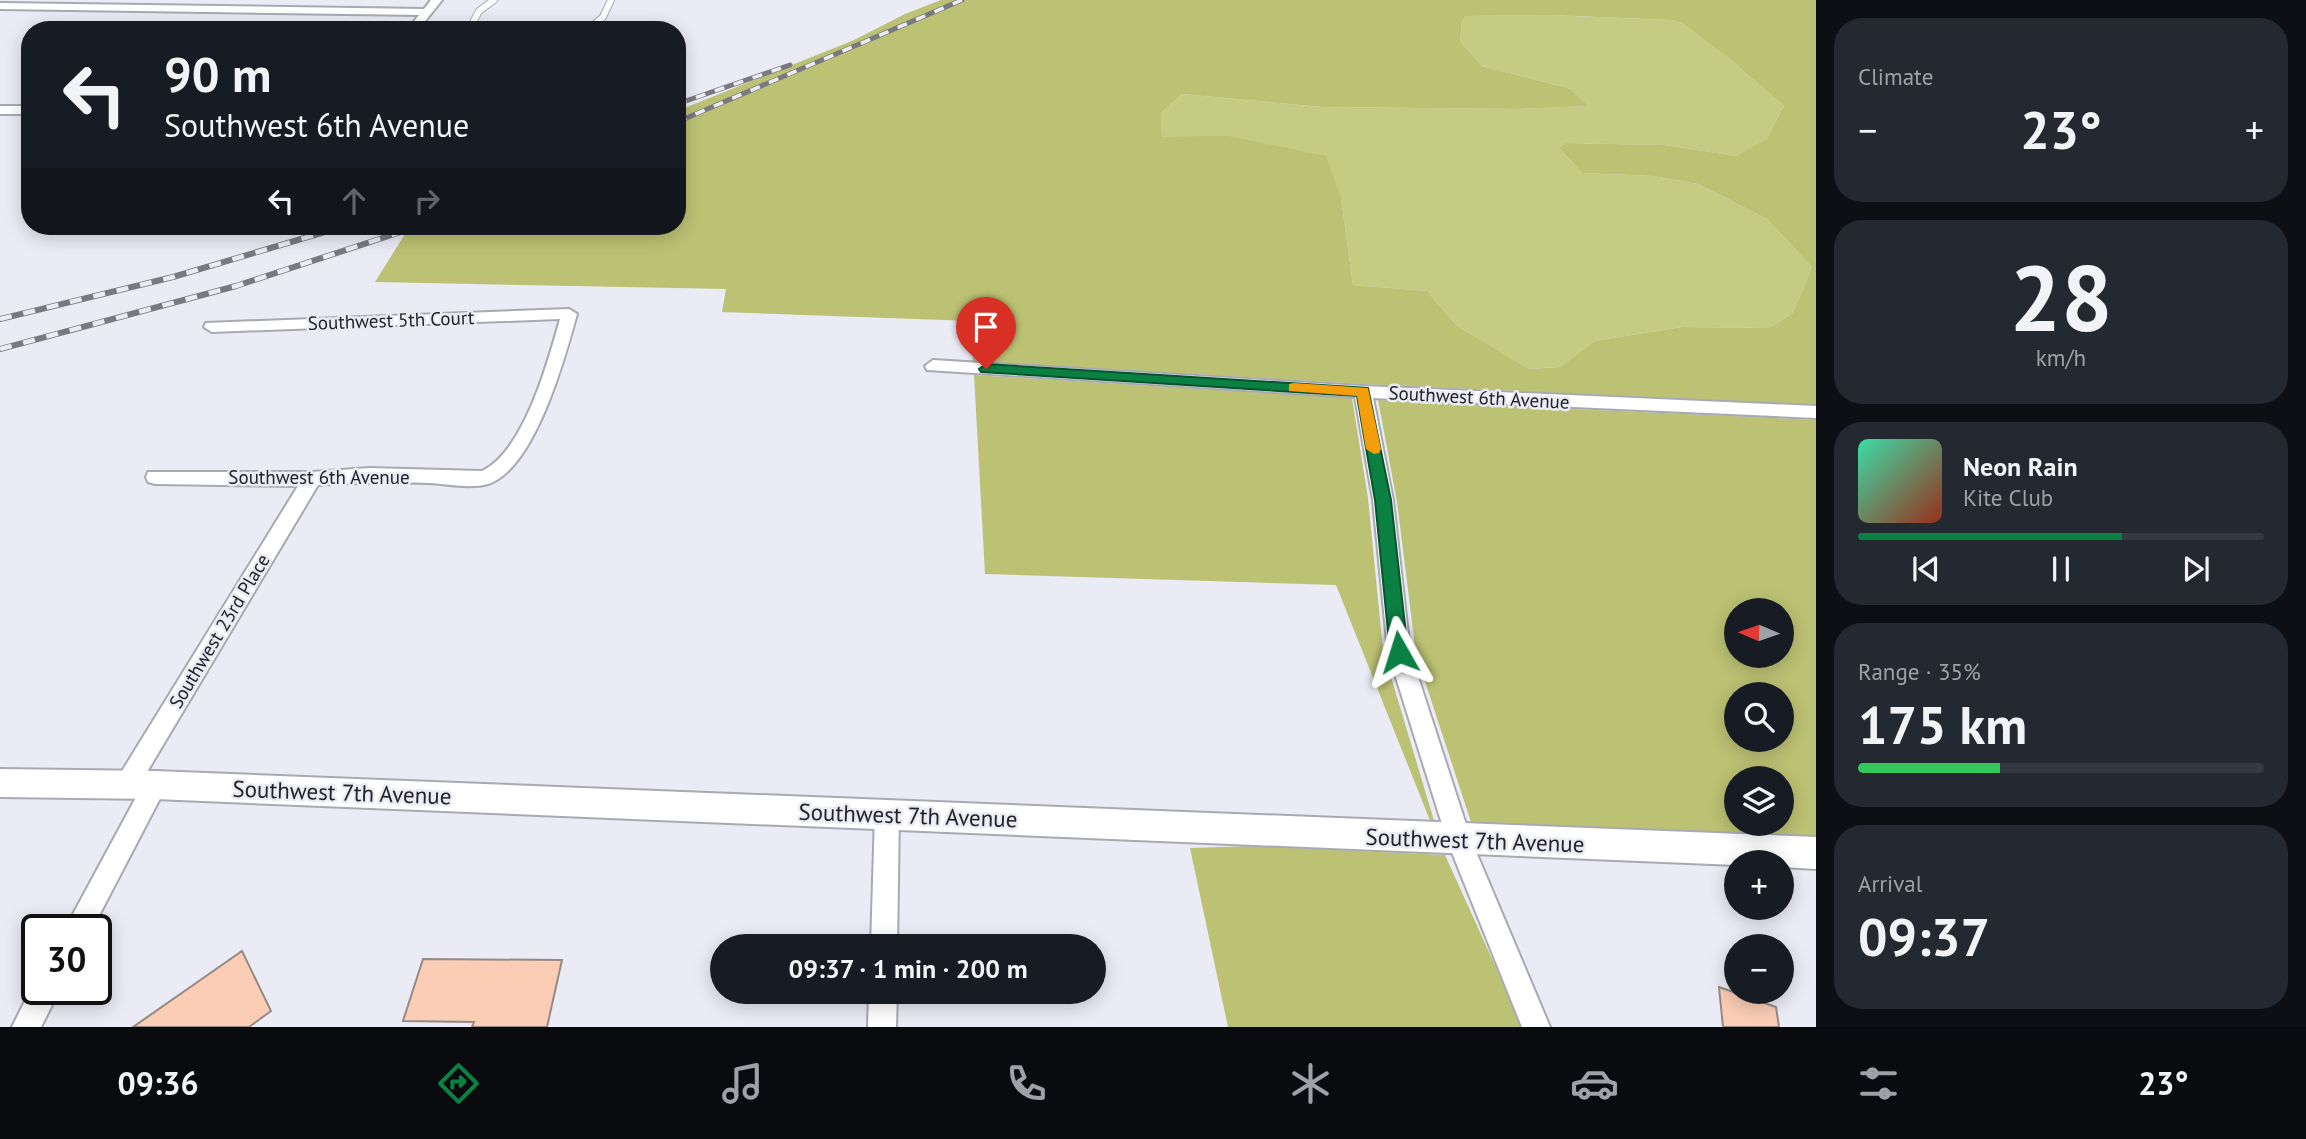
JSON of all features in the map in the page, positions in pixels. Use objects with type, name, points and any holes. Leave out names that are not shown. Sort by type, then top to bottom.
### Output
[{"type":"street","points":[[420,21],[437,0]]},
{"type":"street","points":[[0,6],[427,12]]},
{"type":"street","points":[[0,110],[21,110]]},
{"type":"street","name":"Southwest 5th Court","points":[[212,327],[569,314],[555,364],[523,435],[501,470],[484,478]]},
{"type":"street","name":"Southwest 6th Avenue","points":[[933,366],[1363,392],[1816,412]]},
{"type":"street","points":[[1363,392],[1383,500],[1399,652],[1459,840],[1536,1027]]},
{"type":"street","name":"Southwest 6th Avenue","points":[[155,477],[312,479],[369,475],[484,478]]},
{"type":"street","name":"Southwest 23rd Place","points":[[85,914],[141,784],[312,479]]},
{"type":"street","name":"Southwest 7th Avenue","points":[[0,783],[141,784],[1816,853]]},
{"type":"street","points":[[884,934],[887,814]]},
{"type":"street","points":[[882,1027],[883,1004]]},
{"type":"street","points":[[26,1027],[38,1005]]},
{"type":"lane","points":[[474,21],[479,11],[494,0]]},
{"type":"lane","points":[[598,21],[611,0]]},
{"type":"green space","points":[[941,0],[1816,0],[1816,405],[1362,384],[973,361],[971,321],[722,312],[726,289],[375,282],[404,235],[686,235],[686,107],[854,40],[905,14]],"holes":[[[1548,15],[1672,20],[1682,23],[1784,106],[1767,138],[1736,156],[1665,145],[1565,143],[1559,148],[1582,173],[1653,176],[1698,184],[1767,219],[1812,267],[1793,313],[1769,328],[1682,327],[1594,341],[1560,367],[1528,369],[1457,326],[1427,291],[1353,285],[1341,198],[1326,156],[1228,136],[1162,137],[1161,113],[1182,94],[1322,107],[1519,109],[1588,106],[1571,89],[1482,66],[1460,41],[1462,21],[1466,16]]]},
{"type":"green space","points":[[1548,15],[1672,20],[1682,23],[1784,106],[1767,138],[1736,156],[1665,145],[1565,143],[1559,148],[1582,173],[1653,176],[1698,184],[1767,219],[1812,267],[1793,313],[1769,328],[1682,327],[1594,341],[1560,367],[1527,369],[1457,326],[1427,291],[1353,285],[1341,198],[1162,137],[1161,113],[1182,94],[1322,107],[1519,109],[1587,106],[1571,89],[1482,66],[1460,41],[1462,21],[1466,16]]},
{"type":"green space","points":[[974,375],[1352,398],[1368,498],[1383,650],[1435,824],[1431,823],[1336,585],[985,574]]},
{"type":"green space","points":[[1378,400],[1816,420],[1816,837],[1787,836],[1794,836],[1794,766],[1724,766],[1724,834],[1472,825],[1416,654],[1397,502]]},
{"type":"green space","points":[[1254,846],[1445,855],[1523,1027],[1228,1027],[1190,848]]},
{"type":"building","points":[[242,951],[271,1011],[249,1027],[133,1027]]},
{"type":"building","points":[[423,959],[562,960],[547,1027],[472,1027],[474,1022],[403,1021]]},
{"type":"building","points":[[1719,987],[1724,989],[1724,1004],[1767,1004],[1776,1007],[1779,1027],[1723,1027]]},
{"type":"railway","points":[[686,118],[962,0]]},
{"type":"railway","points":[[686,101],[790,65]]},
{"type":"railway","points":[[0,319],[173,277],[315,235]]},
{"type":"railway","points":[[0,349],[236,286],[392,235]]},
{"type":"slow traffic","points":[[1294,387],[1363,392],[1374,449]]},
{"type":"route","points":[[986,369],[1363,392],[1383,500],[1399,652]]}]
